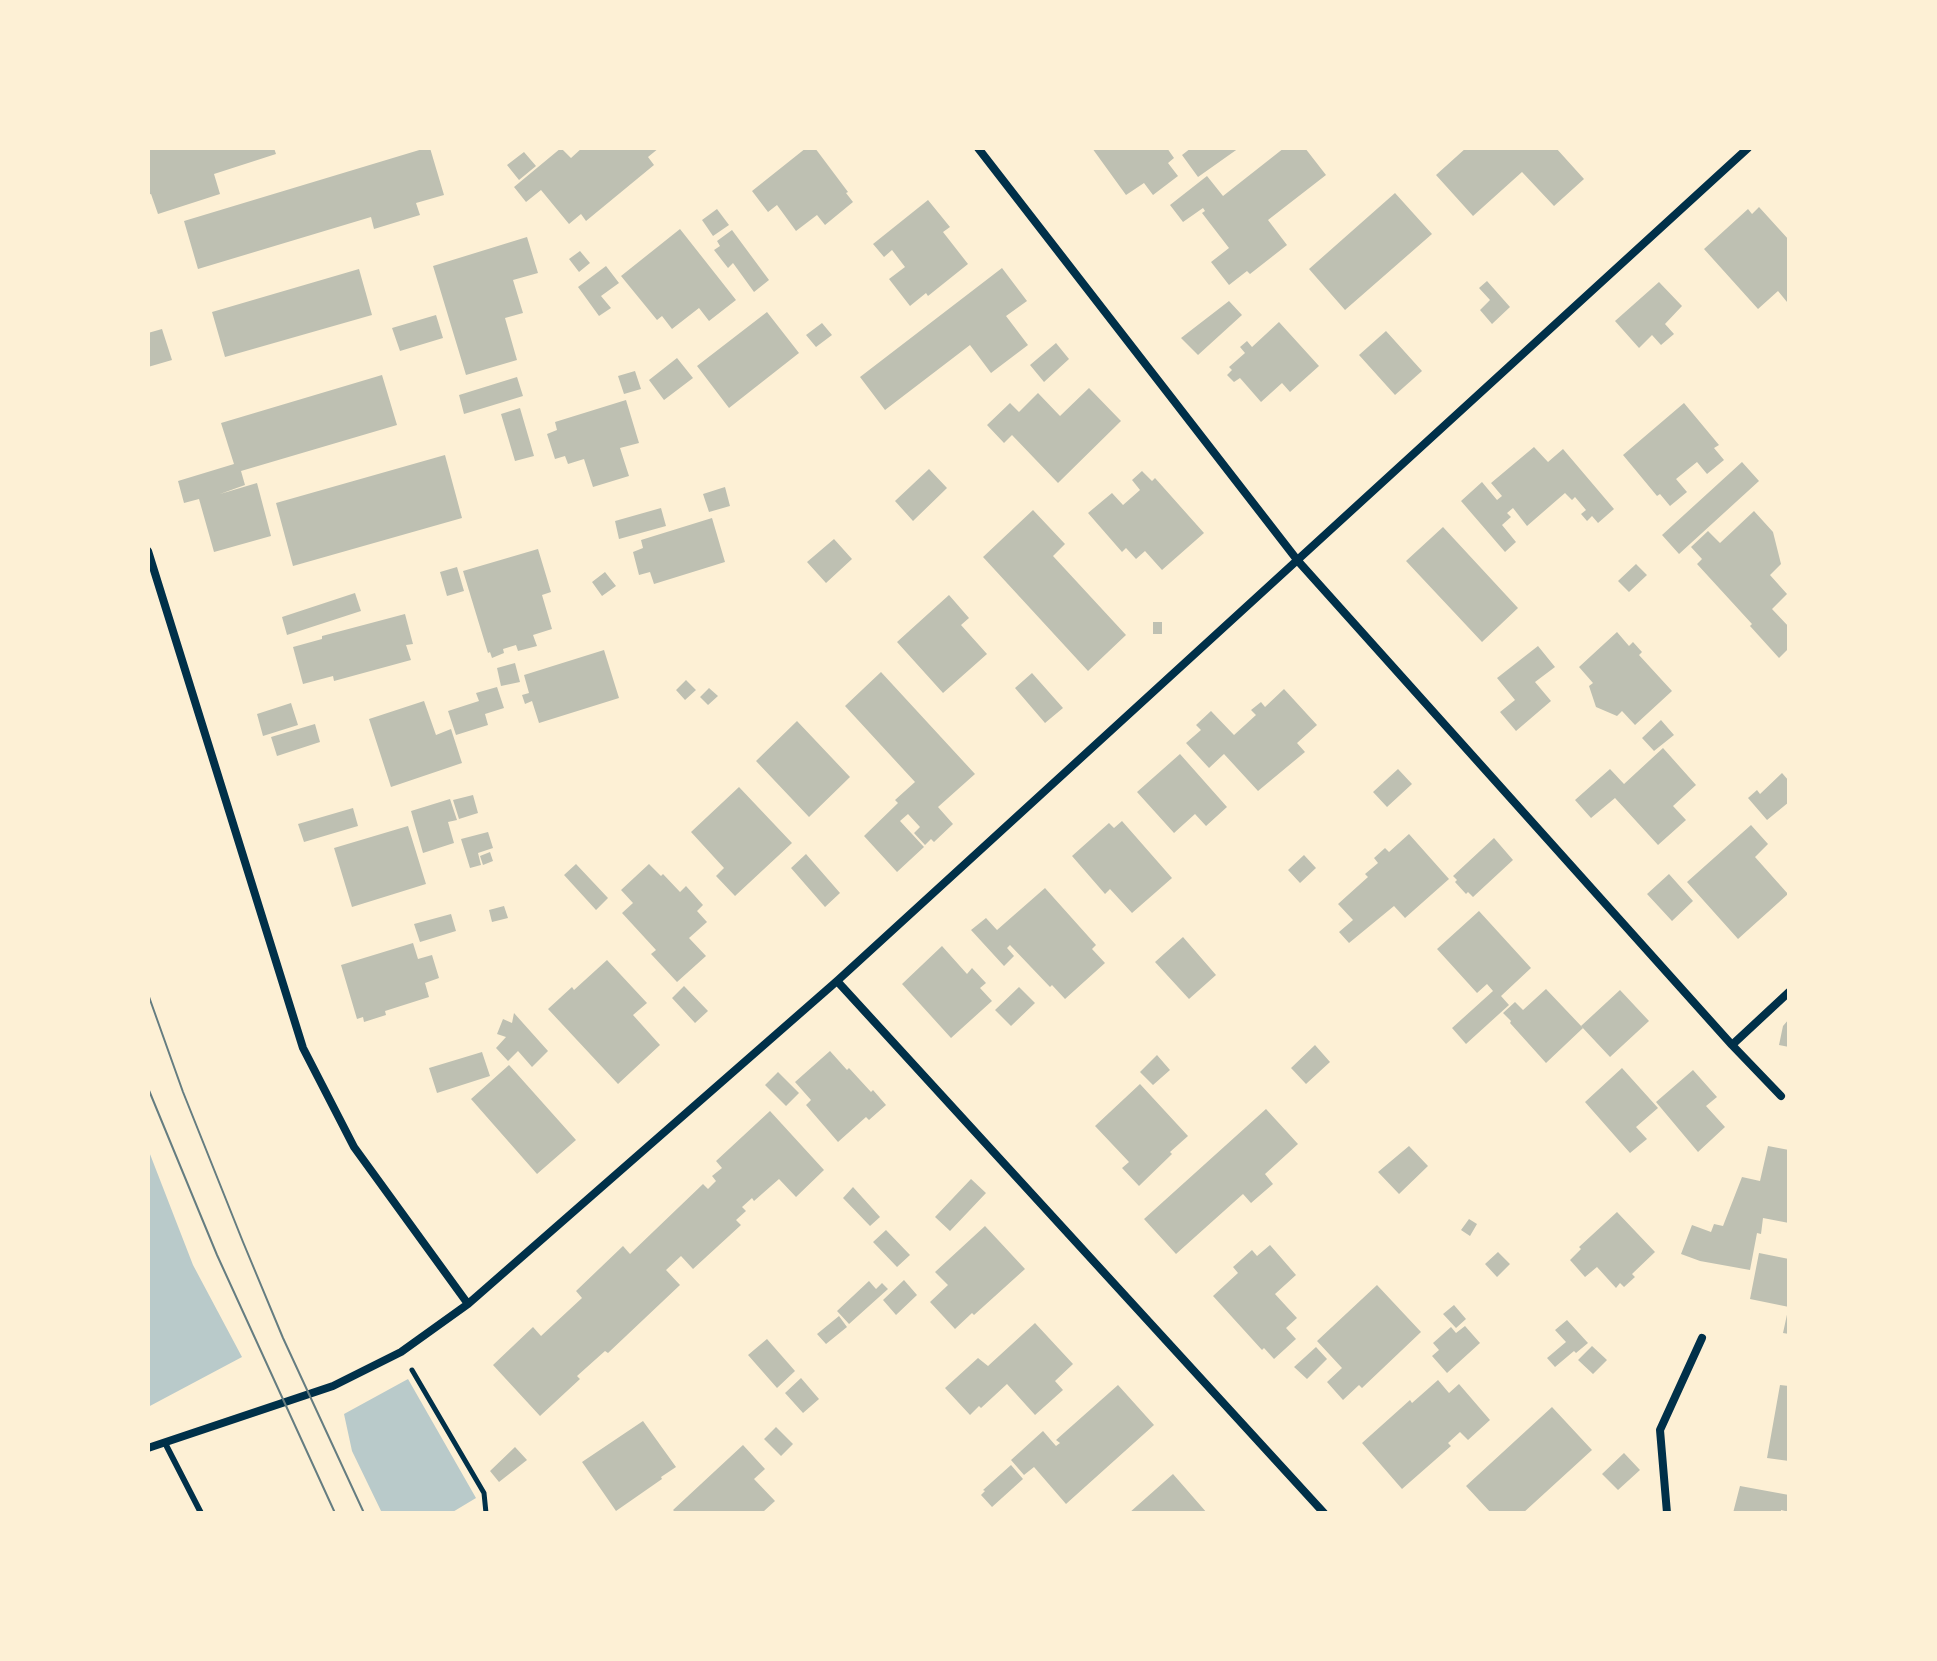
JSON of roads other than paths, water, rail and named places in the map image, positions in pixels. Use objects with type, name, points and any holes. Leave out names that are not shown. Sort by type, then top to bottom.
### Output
[{"type":"street","points":[[978,148],[1298,561],[1781,1096]]},
{"type":"street","points":[[148,1448],[333,1386],[401,1352],[468,1304],[837,981],[1748,148]]},
{"type":"street","points":[[148,551],[303,1048],[354,1147],[468,1304]]},
{"type":"street","points":[[837,981],[1324,1513]]},
{"type":"street","points":[[1732,1045],[1789,992]]},
{"type":"street","points":[[1667,1513],[1660,1430],[1702,1338]]},
{"type":"lane","points":[[165,1443],[201,1513]]},
{"type":"tram line","points":[[148,994],[243,1242],[283,1338],[364,1513]]},
{"type":"tram line","points":[[148,1088],[217,1255],[335,1513]]}]
